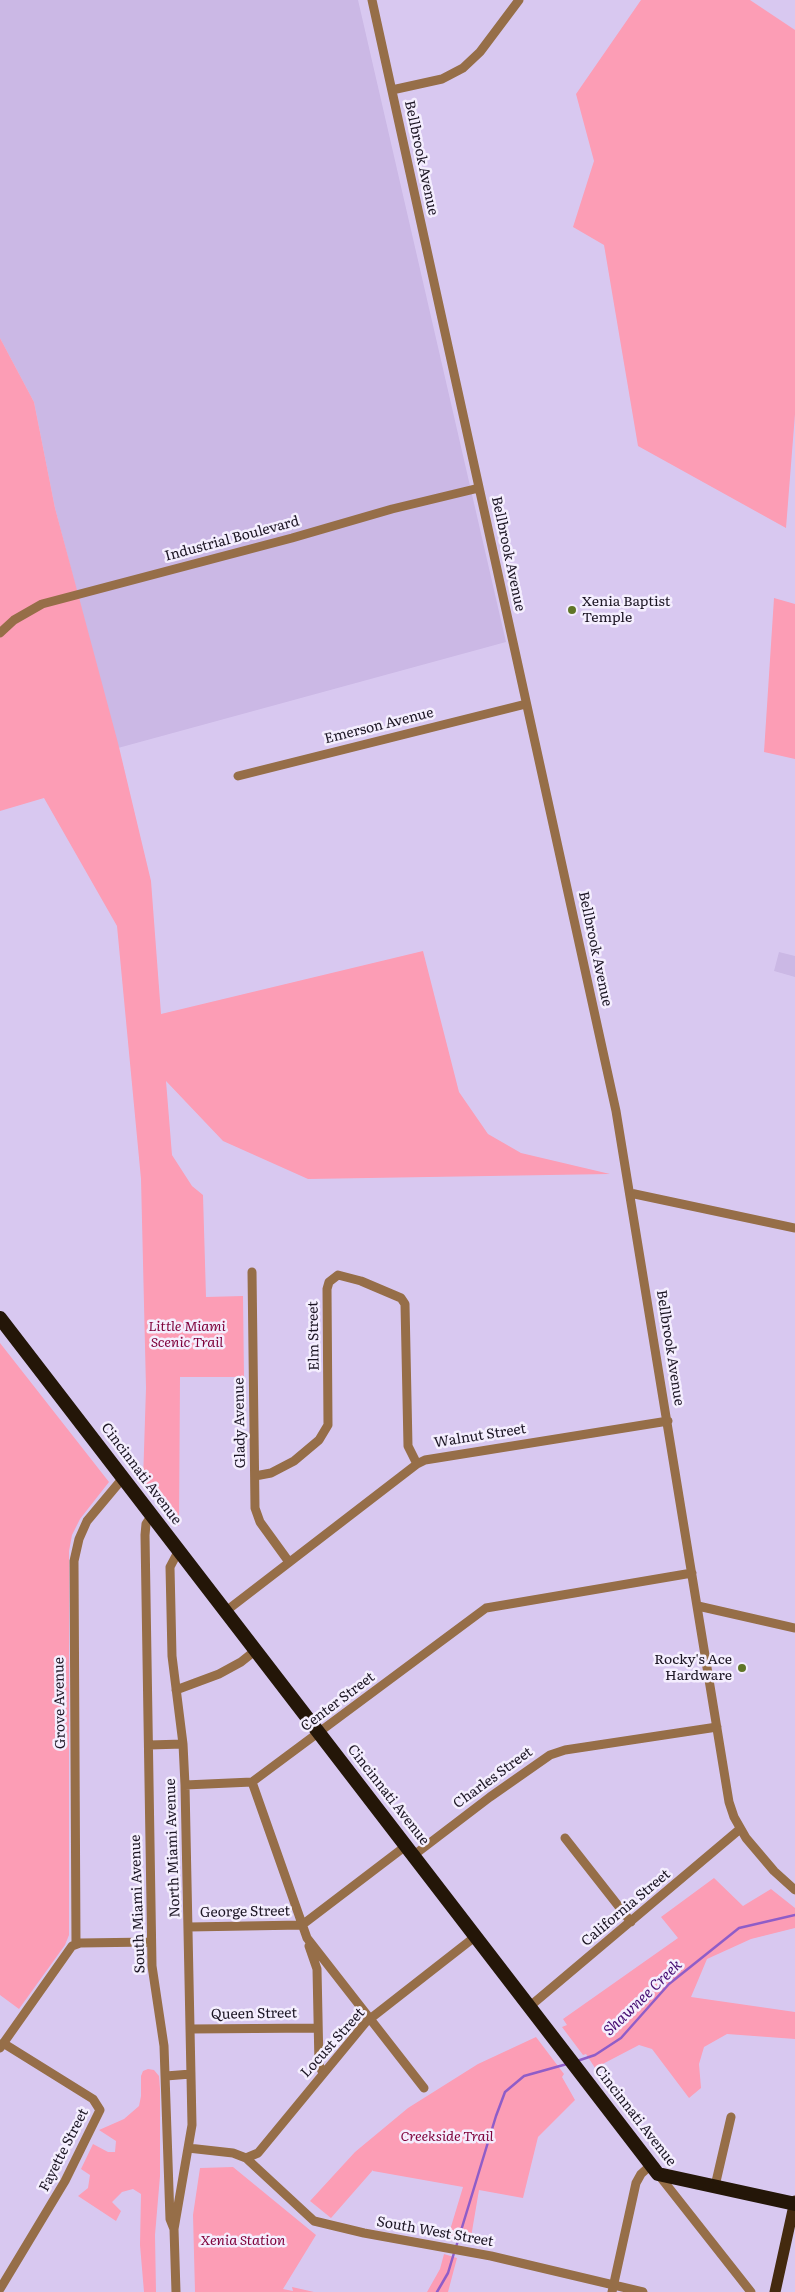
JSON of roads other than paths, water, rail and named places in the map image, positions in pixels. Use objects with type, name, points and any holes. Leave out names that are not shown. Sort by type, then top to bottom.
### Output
[{"type":"highway","name":"Cincinnati Avenue","points":[[0,1318],[654,2169]]},
{"type":"highway","points":[[654,2169],[715,2186],[795,2203]]},
{"type":"main road","points":[[775,2292],[795,2203]]},
{"type":"street","name":"Bellbrook Avenue","points":[[372,0],[616,1111],[729,1802],[740,1830],[774,1872],[795,1890]]},
{"type":"street","points":[[392,90],[442,79],[463,68],[480,52],[519,0]]},
{"type":"street","name":"Industrial Boulevard","points":[[0,633],[14,620],[42,604],[292,538],[392,509],[479,488]]},
{"type":"street","name":"Emerson Avenue","points":[[238,776],[526,704]]},
{"type":"street","points":[[630,1193],[795,1228]]},
{"type":"street","name":"Glady Avenue","points":[[252,1272],[257,1517],[289,1562]]},
{"type":"street","name":"Elm Street","points":[[255,1476],[272,1473],[294,1461],[319,1440],[328,1425],[327,1289],[329,1282],[338,1276],[361,1281],[401,1298],[405,1304],[408,1446],[417,1464]]},
{"type":"street","name":"Walnut Street","points":[[226,1611],[417,1464],[430,1458],[668,1420]]},
{"type":"street","name":"Grove Avenue","points":[[76,1944],[74,1561],[79,1539],[87,1521],[123,1478]]},
{"type":"street","name":"South Miami Avenue","points":[[152,1514],[146,1524],[145,1535],[151,1942],[152,1966],[162,2032],[166,2076],[170,2219],[174,2229],[176,2292]]},
{"type":"street","name":"North Miami Avenue","points":[[174,2229],[192,2125],[186,1785],[172,1656],[170,1567],[179,1550]]},
{"type":"street","name":"Center Street","points":[[252,1782],[486,1608],[692,1573]]},
{"type":"street","points":[[698,1606],[795,1628]]},
{"type":"street","points":[[176,1690],[219,1674],[241,1662],[256,1650]]},
{"type":"street","name":"Charles Street","points":[[302,1924],[550,1755],[565,1750],[717,1727]]},
{"type":"street","points":[[149,1745],[183,1744]]},
{"type":"street","points":[[186,1785],[252,1782],[317,1969],[318,2065],[323,2073]]},
{"type":"street","name":"California Street","points":[[529,2007],[740,1830]]},
{"type":"street","points":[[565,1838],[632,1922]]},
{"type":"street","name":"George Street","points":[[189,1927],[302,1924]]},
{"type":"street","name":"Locust Street","points":[[246,2158],[258,2153],[323,2073],[370,2020],[476,1936]]},
{"type":"street","points":[[307,1938],[424,2088]]},
{"type":"street","points":[[2,2046],[72,1946],[76,1944],[151,1942]]},
{"type":"street","name":"Queen Street","points":[[191,2029],[318,2028]]},
{"type":"street","name":"Fayette Street","points":[[0,2289],[3,2275],[65,2181],[100,2110],[93,2099],[2,2046]]},
{"type":"street","points":[[166,2076],[191,2074]]},
{"type":"street","points":[[715,2186],[731,2117]]},
{"type":"street","points":[[188,2148],[233,2153],[246,2158]]},
{"type":"street","name":"South West Street","points":[[246,2158],[314,2222],[364,2233],[463,2250],[613,2289],[643,2292]]},
{"type":"street","points":[[613,2289],[636,2183],[641,2174],[654,2169]]},
{"type":"street","name":"Cincinnati Avenue","points":[[654,2169],[751,2292]]},
{"type":"waterway","name":"Shawnee Creek","points":[[577,2061],[595,2055],[621,2038],[669,1984],[739,1928],[795,1915]]},
{"type":"waterway","name":"Shawnee Creek","points":[[456,2247],[505,2092],[524,2076],[567,2064]]},
{"type":"waterway","name":"Shawnee Creek","points":[[437,2292],[448,2273],[454,2253]]},
{"type":"place","name":"Xenia Baptist Temple","points":[[572,610]]},
{"type":"place","name":"Rocky's Ace Hardware","points":[[742,1668]]},
{"type":"park label","name":"Little Miami Scenic Trail","points":[[187,1335]]},
{"type":"park label","name":"Creekside Trail","points":[[447,2137]]},
{"type":"park label","name":"Xenia Station","points":[[243,2241]]}]
